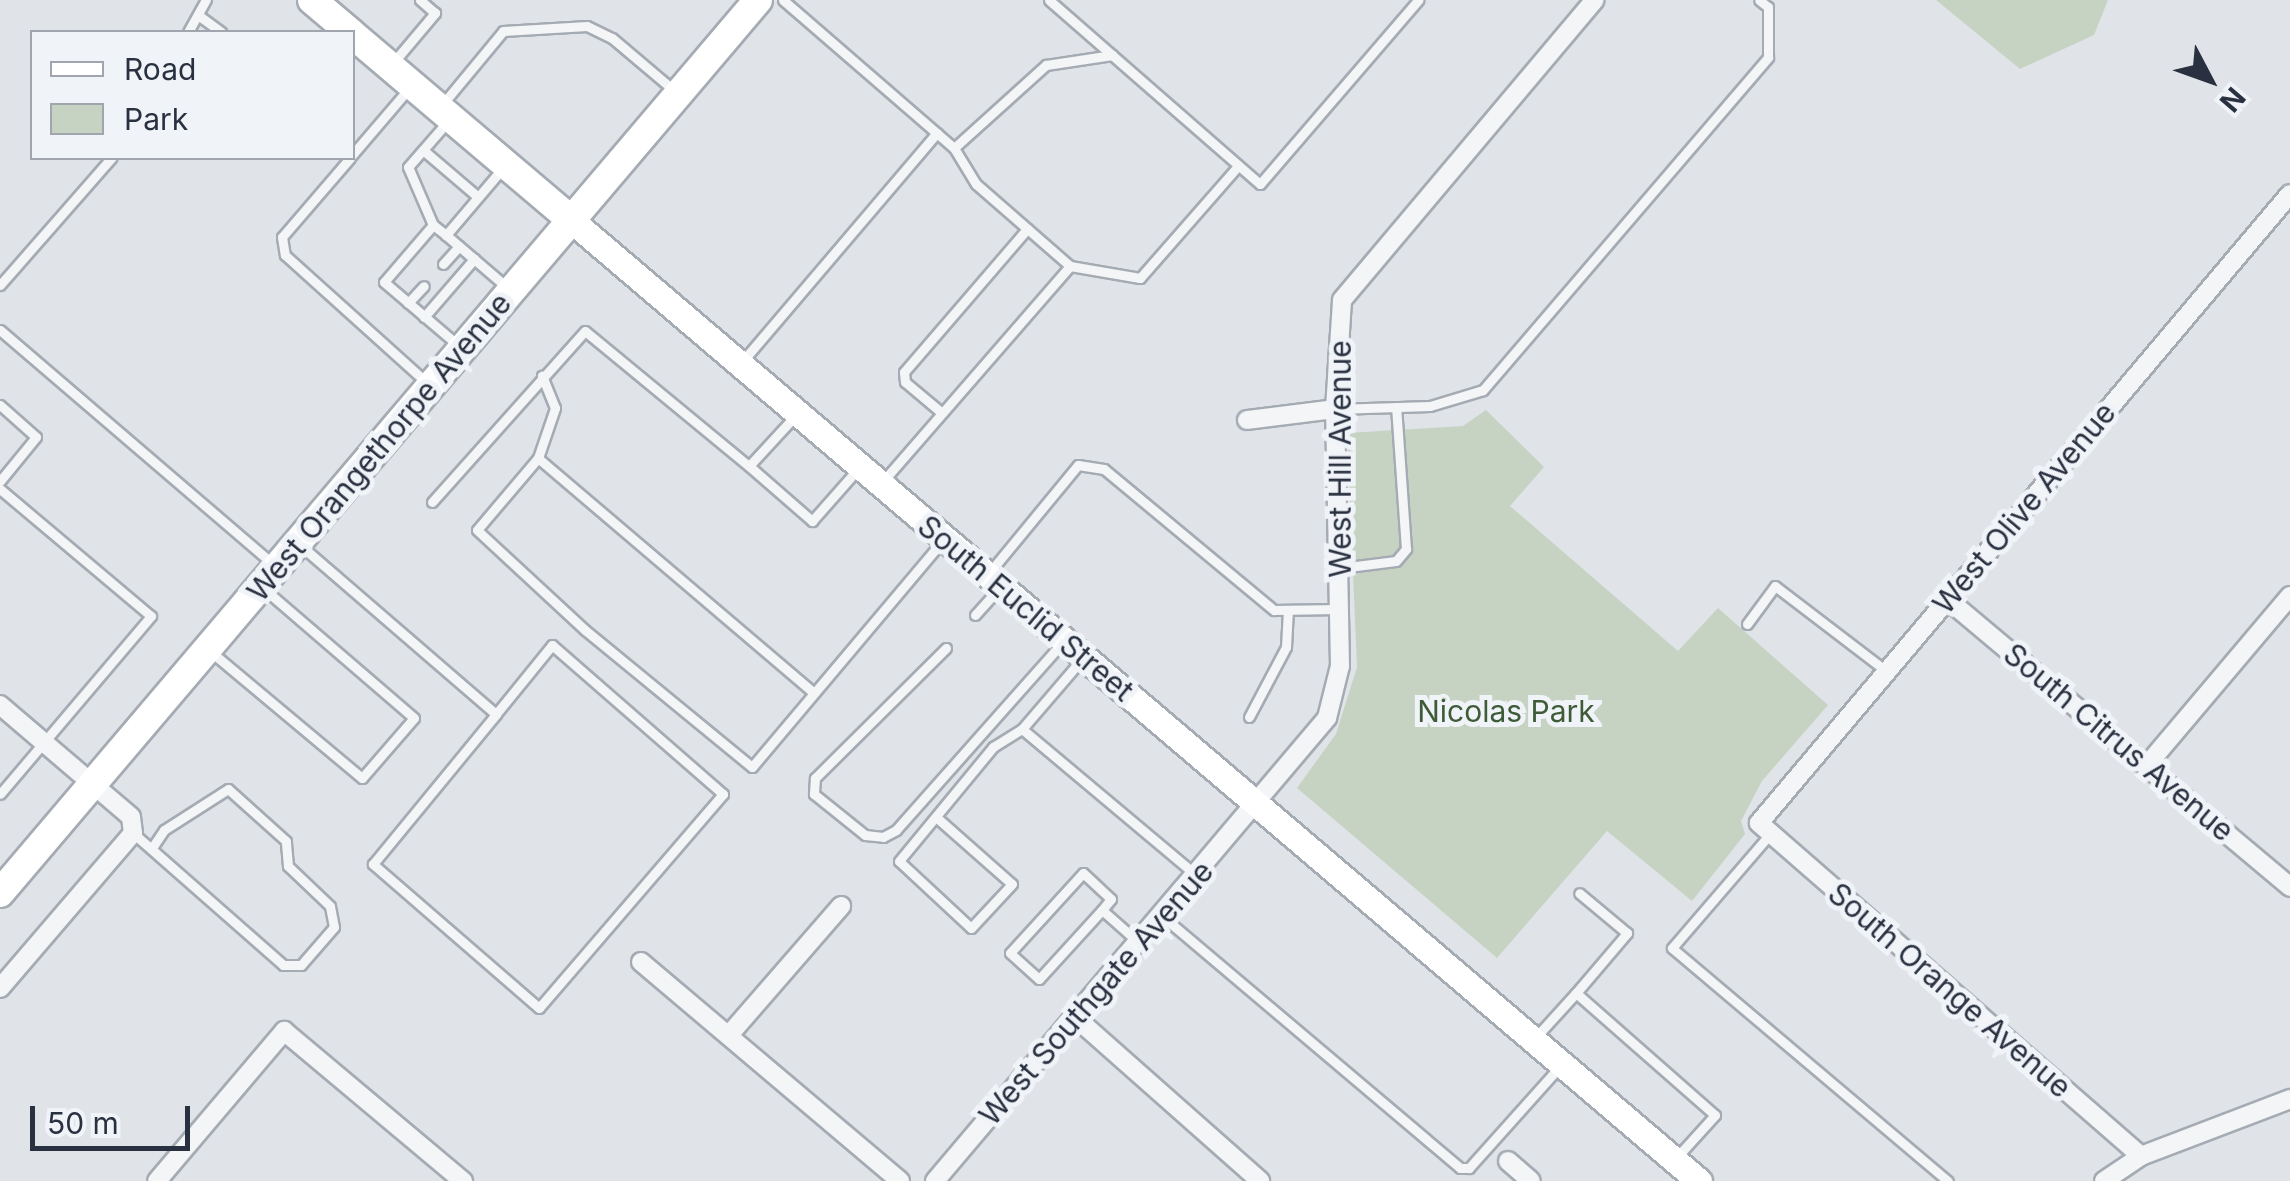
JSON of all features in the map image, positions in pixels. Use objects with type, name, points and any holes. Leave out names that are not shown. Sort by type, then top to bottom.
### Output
[{"type":"main road","name":"South Euclid Street","points":[[312,0],[347,30]]},
{"type":"main road","name":"West Orangethorpe Avenue","points":[[0,893],[758,0]]},
{"type":"main road","name":"South Euclid Street","points":[[355,36],[1699,1181]]},
{"type":"street","name":"West Hill Avenue","points":[[1258,805],[1328,718],[1340,666],[1335,409],[1342,300],[1595,0]]},
{"type":"street","name":"West Olive Avenue","points":[[1765,828],[1886,671],[2290,194]]},
{"type":"street","points":[[1246,420],[1335,409]]},
{"type":"street","points":[[2148,764],[2290,596]]},
{"type":"street","name":"South Citrus Avenue","points":[[1947,599],[2290,886]]},
{"type":"street","points":[[0,705],[132,818],[133,833],[0,988]]},
{"type":"street","name":"West Southgate Avenue","points":[[935,1181],[1258,805]]},
{"type":"street","name":"South Orange Avenue","points":[[1765,828],[2141,1156]]},
{"type":"street","points":[[729,1035],[842,906]]},
{"type":"street","points":[[641,962],[900,1181]]},
{"type":"street","points":[[1076,1018],[1260,1181]]},
{"type":"street","points":[[157,1181],[284,1030],[463,1181]]},
{"type":"street","points":[[2104,1181],[2141,1156],[2290,1099]]},
{"type":"street","points":[[1508,1161],[1531,1181]]},
{"type":"lane","points":[[189,30],[206,0]]},
{"type":"lane","points":[[355,150],[435,12],[420,0]]},
{"type":"lane","points":[[782,0],[937,132],[954,148],[976,184],[1070,266],[1140,278],[1238,166]]},
{"type":"lane","points":[[1049,0],[1260,184],[1418,0]]},
{"type":"lane","points":[[1335,409],[1430,406],[1483,390],[1578,286],[1768,57],[1764,4]]},
{"type":"lane","points":[[198,15],[218,30]]},
{"type":"lane","points":[[511,290],[433,225],[408,167],[503,30],[586,26],[612,38],[678,94]]},
{"type":"lane","points":[[954,148],[1046,65],[1112,55]]},
{"type":"lane","points":[[740,364],[937,132]]},
{"type":"lane","points":[[423,150],[478,197]]},
{"type":"lane","points":[[0,285],[110,160]]},
{"type":"lane","points":[[348,160],[282,238],[285,255],[431,386]]},
{"type":"lane","points":[[446,235],[506,165]]},
{"type":"lane","points":[[433,225],[384,282],[462,349]]},
{"type":"lane","points":[[942,413],[905,382],[904,372],[1027,229]]},
{"type":"lane","points":[[442,264],[459,246]]},
{"type":"lane","points":[[424,317],[474,258]]},
{"type":"lane","points":[[881,484],[1070,266]]},
{"type":"lane","points":[[408,303],[424,286]]},
{"type":"lane","points":[[0,330],[269,577],[414,718],[362,778],[208,649]]},
{"type":"lane","points":[[432,502],[585,331],[812,521],[860,466]]},
{"type":"lane","points":[[542,376],[555,408],[538,458],[478,530],[585,630],[752,767],[944,538]]},
{"type":"lane","points":[[0,405],[36,437],[0,481]]},
{"type":"lane","points":[[1340,568],[1396,561],[1406,549],[1396,407]]},
{"type":"lane","points":[[749,466],[796,414]]},
{"type":"lane","points":[[538,458],[814,692]]},
{"type":"lane","points":[[975,615],[994,580],[1078,465],[1104,469],[1262,603],[1288,614],[1340,609]]},
{"type":"lane","points":[[0,488],[151,616],[0,794]]},
{"type":"lane","points":[[298,543],[496,714]]},
{"type":"lane","points":[[1746,624],[1775,586],[1886,671]]},
{"type":"lane","points":[[1249,717],[1286,647],[1288,614]]},
{"type":"lane","points":[[552,645],[724,794],[539,1008],[373,864],[496,714],[552,645]]},
{"type":"lane","points":[[946,648],[815,778],[814,794],[865,834],[884,837],[896,830],[1074,649]]},
{"type":"lane","points":[[936,817],[1012,884],[971,928],[899,861],[993,747],[1022,729],[1074,649]]},
{"type":"lane","points":[[1022,729],[1198,875]]},
{"type":"lane","points":[[133,833],[284,965],[301,965],[334,927],[330,906],[288,866],[286,841],[228,789],[164,830],[152,848]]},
{"type":"lane","points":[[1765,828],[1672,948],[1948,1181]]},
{"type":"lane","points":[[1083,873],[1111,899],[1102,910],[1040,980],[1010,953],[1083,873]]},
{"type":"lane","points":[[1533,1040],[1627,933],[1578,893]]},
{"type":"lane","points":[[1102,910],[1139,943]]},
{"type":"lane","points":[[1162,916],[1460,1168],[1469,1168],[1562,1064]]},
{"type":"lane","points":[[1576,993],[1715,1115],[1674,1160]]},
{"type":"green space","points":[[1936,0],[2108,0],[2094,35],[2020,69]]},
{"type":"green space","name":"Nicolas Park","points":[[1486,410],[1544,467],[1510,506],[1678,651],[1718,608],[1828,705],[1762,781],[1741,821],[1745,834],[1692,901],[1607,831],[1497,958],[1297,788],[1336,734],[1357,667],[1347,433],[1463,426]]}]
